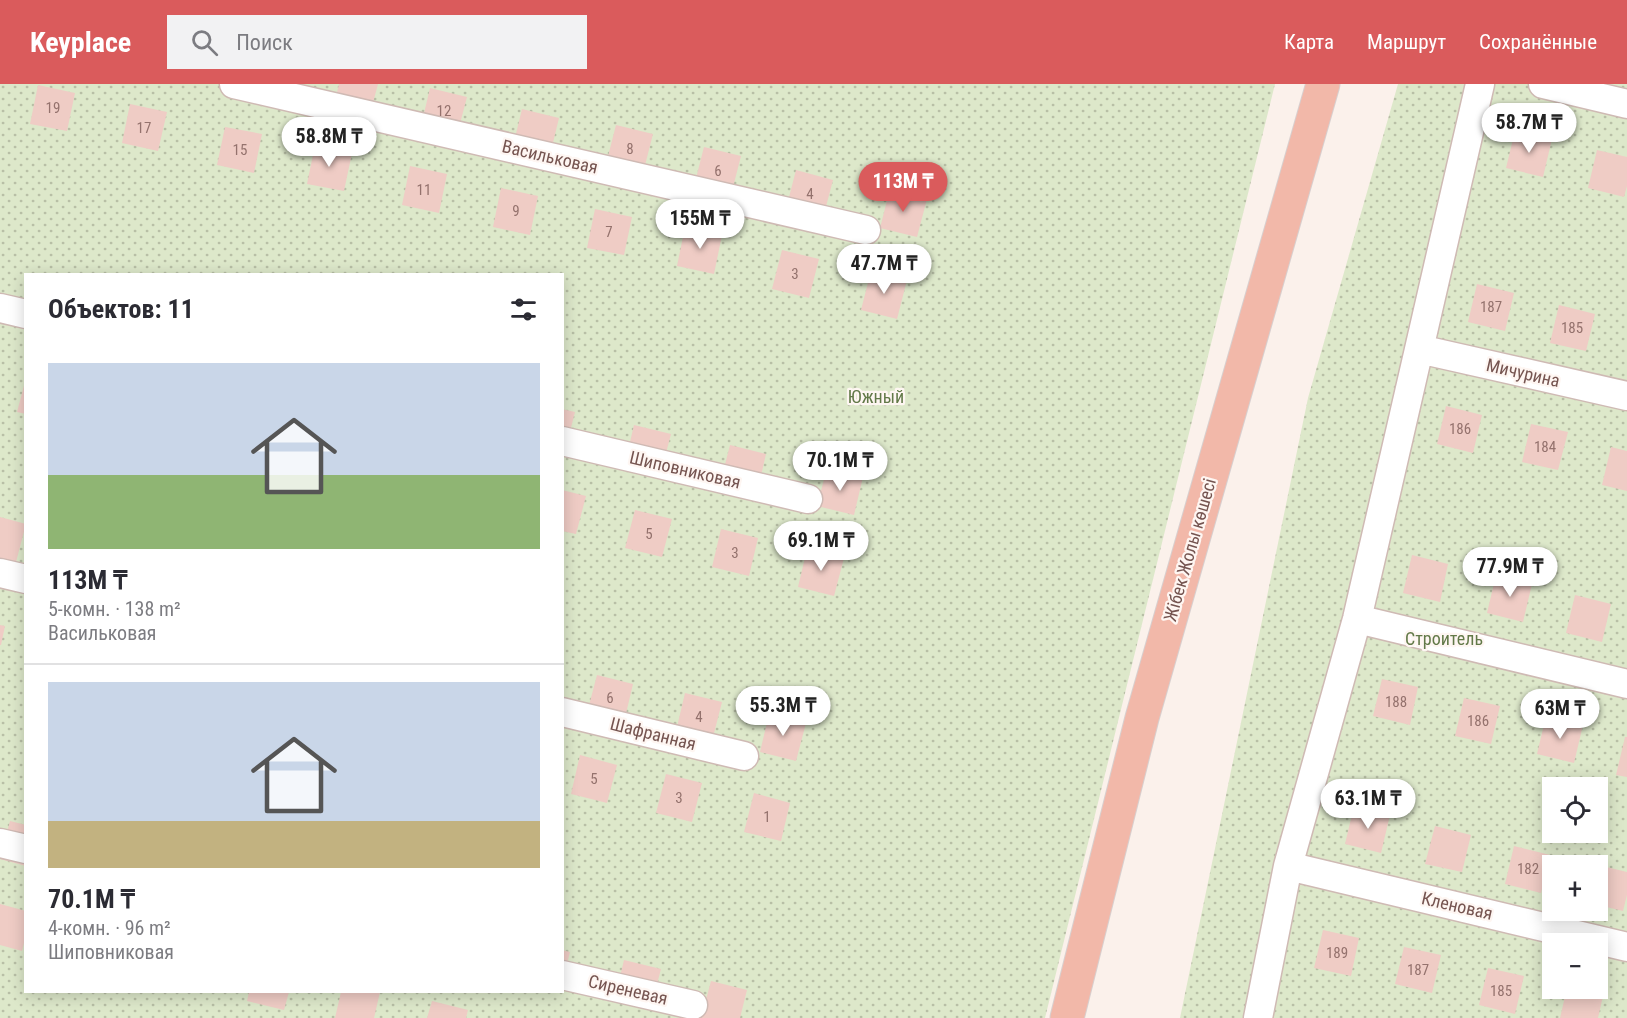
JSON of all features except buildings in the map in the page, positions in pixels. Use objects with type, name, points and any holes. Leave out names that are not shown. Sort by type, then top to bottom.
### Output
[{"type":"highway","name":"Жібек Жолы көшесі","points":[[1067,1018],[1142,718],[1323,84]]},
{"type":"street","name":"Васильковая","points":[[234,84],[866,230]]},
{"type":"street","points":[[1258,1018],[1288,866],[1357,619],[1479,84]]},
{"type":"street","points":[[1543,84],[1627,104]]},
{"type":"street","points":[[0,308],[24,314]]},
{"type":"street","name":"Мичурина","points":[[1419,349],[1627,396]]},
{"type":"street","name":"Шиповниковая","points":[[564,441],[808,499]]},
{"type":"street","points":[[0,573],[24,579]]},
{"type":"street","points":[[1357,619],[1627,684]]},
{"type":"street","name":"Шафранная","points":[[564,712],[744,756]]},
{"type":"street","points":[[0,843],[24,849]]},
{"type":"street","name":"Кленовая","points":[[1288,866],[1627,947]]},
{"type":"street","name":"Сиреневая","points":[[564,975],[693,1005]]},
{"type":"green space","name":"Южный","points":[[0,84],[1275,84],[1045,1018],[0,1018]]},
{"type":"green space","name":"Строитель","points":[[1398,84],[1627,84],[1627,1018],[1180,1018],[1308,398]]}]
